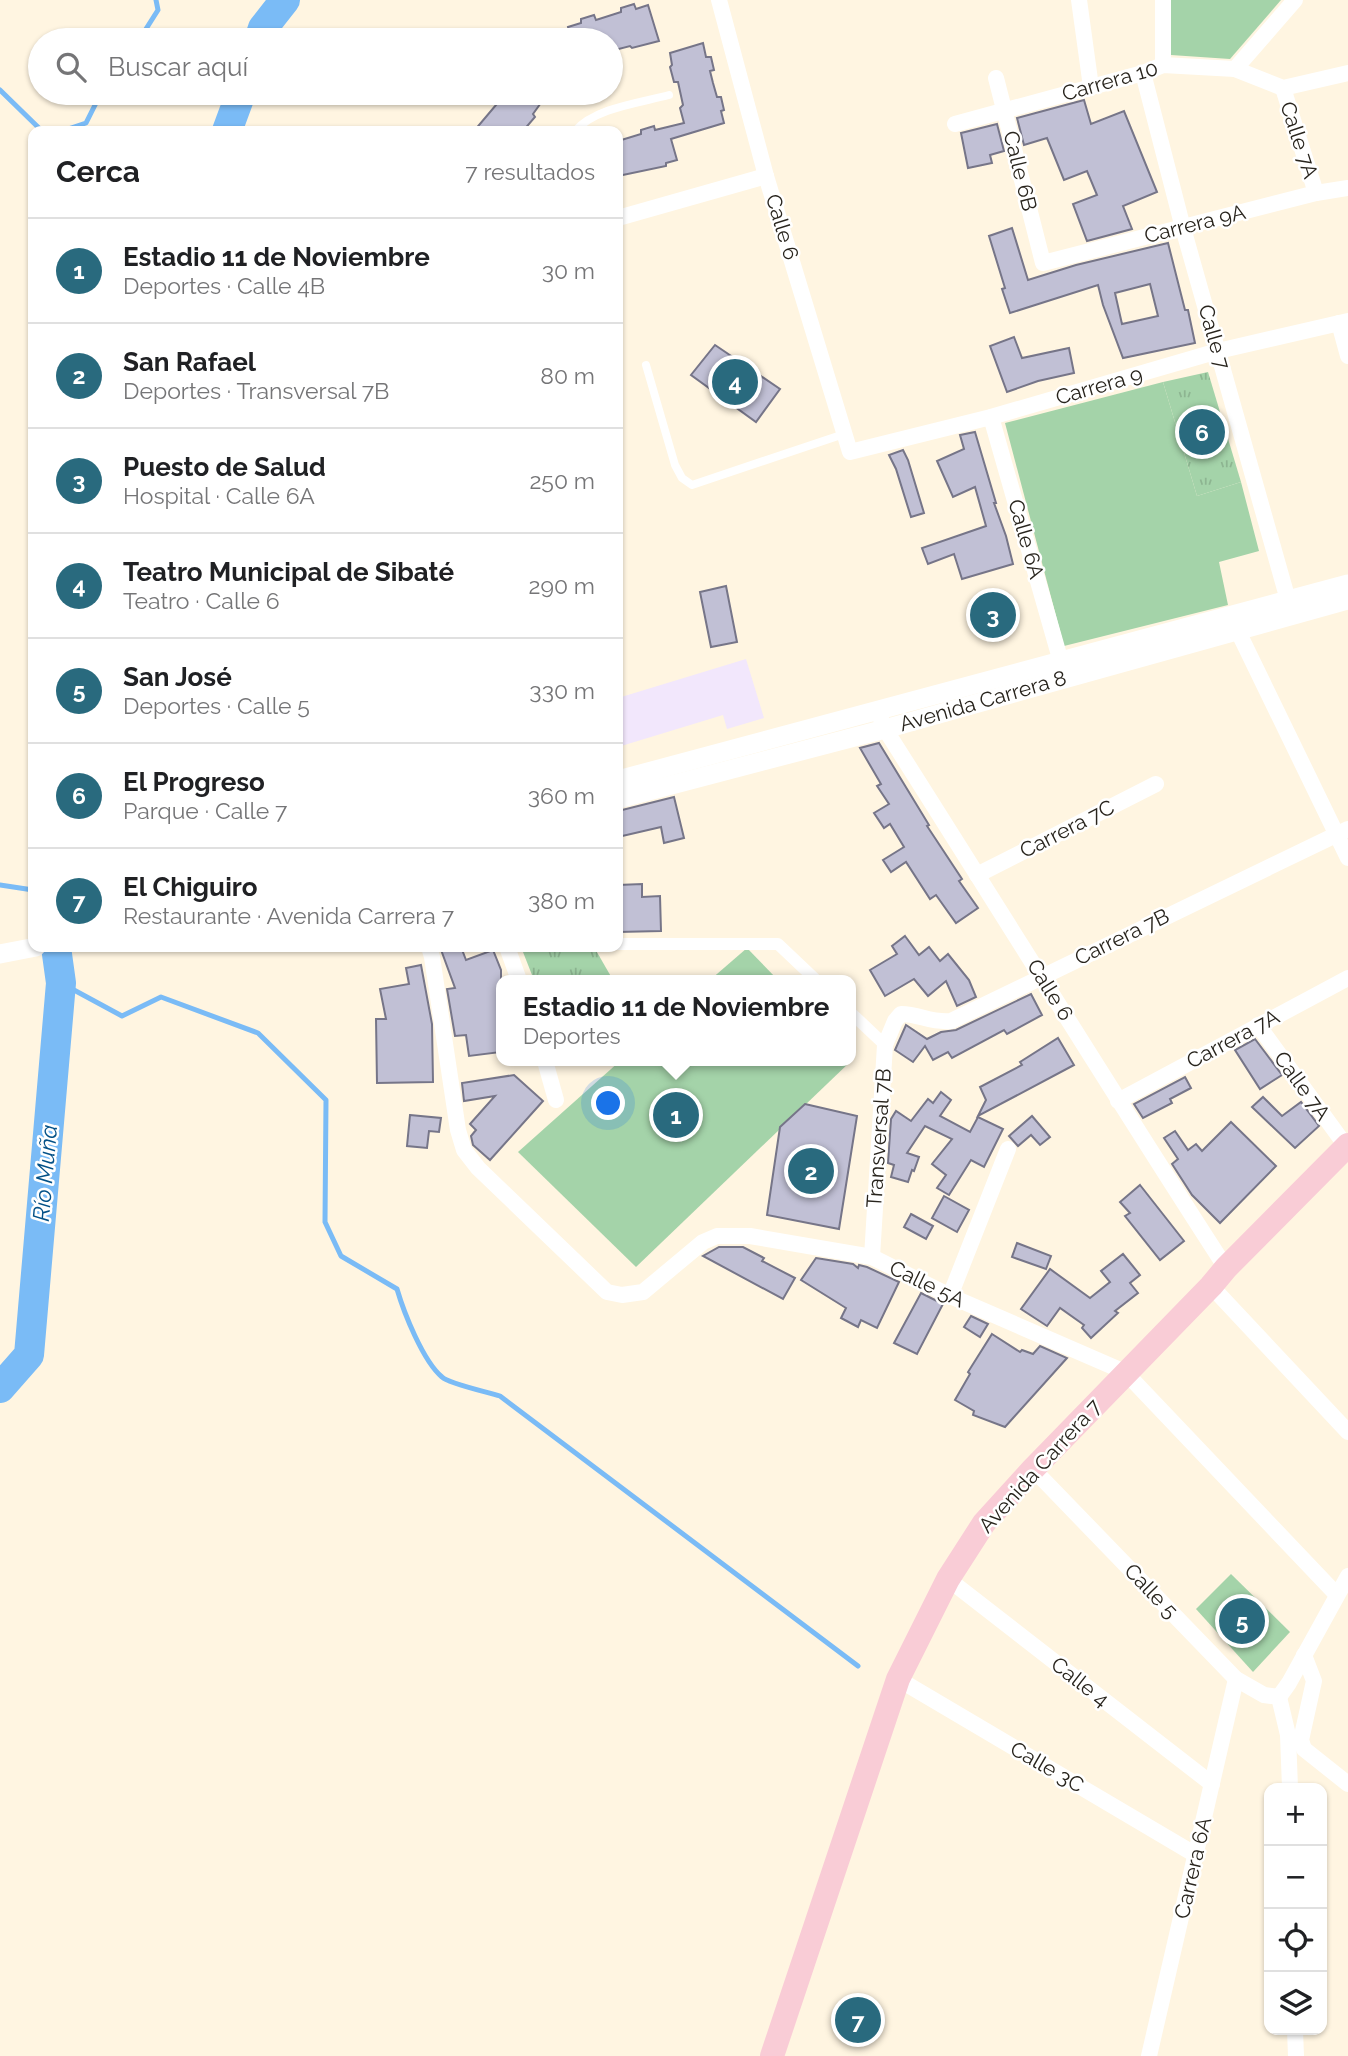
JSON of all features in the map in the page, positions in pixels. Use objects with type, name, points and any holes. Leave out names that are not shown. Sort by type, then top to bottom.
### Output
[{"type":"main road","name":"Avenida Carrera 7","points":[[772,2056],[898,1679],[948,1579],[985,1523],[1033,1469],[1347,1145]]},
{"type":"street","name":"Calle 6","points":[[719,0],[766,176],[849,452]]},
{"type":"street","points":[[1079,0],[1091,87]]},
{"type":"street","points":[[1163,0],[1163,65]]},
{"type":"street","points":[[1235,69],[1295,0]]},
{"type":"street","name":"Carrera 10","points":[[955,124],[1143,73],[1163,65],[1235,69],[1283,88]]},
{"type":"street","name":"Calle 7","points":[[1143,73],[1183,228],[1288,600]]},
{"type":"street","points":[[1283,88],[1348,73]]},
{"type":"street","name":"Calle 6B","points":[[996,78],[1044,263]]},
{"type":"street","name":"Calle 7A","points":[[1283,88],[1316,193]]},
{"type":"street","points":[[623,217],[766,176]]},
{"type":"street","name":"Carrera 9A","points":[[1044,263],[1316,193],[1348,188]]},
{"type":"street","points":[[1343,322],[1348,356]]},
{"type":"street","name":"Carrera 9","points":[[849,452],[990,417],[1218,351],[1343,322]]},
{"type":"street","name":"Calle 6A","points":[[990,417],[1061,662]]},
{"type":"street","name":"Avenida Carrera 8","points":[[623,798],[885,729],[1234,623],[1288,600],[1348,584]]},
{"type":"street","name":"Avenida Carrera 8","points":[[623,779],[1061,662],[1348,600]]},
{"type":"street","points":[[1234,623],[1342,832],[1348,858]]},
{"type":"street","name":"Calle 6","points":[[877,710],[885,729],[1118,1101],[1218,1277],[1348,1432]]},
{"type":"street","name":"Carrera 7C","points":[[977,875],[1156,784]]},
{"type":"street","name":"Carrera 7B","points":[[895,1021],[901,1014],[910,1014],[936,1022],[951,1021],[1342,832]]},
{"type":"street","points":[[623,944],[778,944],[811,975]]},
{"type":"street","points":[[0,954],[28,948]]},
{"type":"street","name":"Calle 5A","points":[[430,952],[458,1130],[464,1150],[478,1168],[607,1292],[622,1295],[643,1292],[703,1242],[717,1236],[750,1236],[872,1257],[950,1296],[1125,1373]]},
{"type":"street","points":[[509,952],[517,975]]},
{"type":"street","name":"Carrera 7A","points":[[1118,1101],[1348,978]]},
{"type":"street","points":[[856,1018],[885,1045]]},
{"type":"street","name":"Transversal 7B","points":[[872,1257],[885,1045],[895,1021]]},
{"type":"street","name":"Calle 7A","points":[[1258,1026],[1347,1145]]},
{"type":"street","points":[[546,1066],[556,1100]]},
{"type":"street","points":[[950,1296],[1008,1149]]},
{"type":"street","points":[[1125,1373],[1337,1595]]},
{"type":"street","name":"Calle 5","points":[[1033,1469],[1236,1679],[1264,1695],[1279,1697]]},
{"type":"street","points":[[1290,1783],[1288,1735],[1279,1697],[1348,1576]]},
{"type":"street","name":"Calle 4","points":[[948,1579],[1212,1784]]},
{"type":"street","points":[[1304,1655],[1314,1681],[1301,1740],[1304,1749],[1348,1784]]},
{"type":"street","name":"Calle 3C","points":[[898,1679],[1196,1855]]},
{"type":"street","name":"Carrera 6A","points":[[1149,2056],[1236,1679]]},
{"type":"street","points":[[1296,2035],[1296,2056]]},
{"type":"lane","points":[[579,126],[596,115],[668,95]]},
{"type":"lane","points":[[646,365],[675,465],[682,478],[692,485],[844,434]]},
{"type":"shaded area","points":[[746,659],[764,718],[727,729],[723,715],[623,745],[623,696]]},
{"type":"green space","points":[[1171,0],[1281,0],[1230,59],[1171,55]]},
{"type":"green space","points":[[1208,372],[1241,482],[1197,496],[1163,382]]},
{"type":"green space","points":[[1163,382],[1197,496],[1241,482],[1259,551],[1219,562],[1228,605],[1064,646],[1005,423]]},
{"type":"green space","points":[[747,948],[773,975],[716,975]]},
{"type":"green space","points":[[523,952],[597,952],[610,975],[532,975]]},
{"type":"green space","points":[[614,1066],[846,1066],[636,1267],[518,1152]]},
{"type":"green space","points":[[1231,1574],[1290,1632],[1253,1672],[1196,1609]]},
{"type":"building","points":[[634,4],[636,9],[648,5],[659,41],[623,48],[623,28],[568,28],[581,23],[581,19],[594,15],[596,20],[621,12],[621,8]]},
{"type":"building","points":[[703,43],[706,57],[711,57],[714,70],[710,71],[717,97],[721,97],[724,123],[671,139],[677,160],[666,163],[666,166],[623,175],[623,139],[641,134],[641,130],[654,126],[655,130],[684,123],[678,82],[674,82],[670,67],[670,53]]},
{"type":"building","points":[[1084,100],[1091,124],[1124,111],[1157,192],[1123,206],[1132,229],[1087,241],[1073,204],[1097,195],[1087,171],[1064,180],[1047,138],[1024,145],[1017,118]]},
{"type":"building","points":[[496,105],[539,105],[533,114],[535,117],[527,126],[478,126]]},
{"type":"building","points":[[997,124],[1004,151],[990,155],[992,163],[968,168],[961,133]]},
{"type":"building","points":[[1012,228],[1028,280],[1076,265],[1168,243],[1195,343],[1123,358],[1098,285],[1010,313],[989,236]],"holes":[[[1150,284],[1158,316],[1122,324],[1115,293]]]},
{"type":"building","points":[[1014,337],[1022,358],[1069,348],[1074,373],[1038,381],[1007,392],[990,346]]},
{"type":"building","points":[[715,345],[780,389],[756,422],[691,375]]},
{"type":"building","points":[[975,432],[1013,564],[962,579],[954,554],[928,564],[922,548],[986,526],[975,487],[953,497],[937,461],[964,449],[960,435]]},
{"type":"building","points":[[903,450],[924,513],[911,517],[889,455]]},
{"type":"building","points":[[726,586],[737,642],[711,647],[700,592]]},
{"type":"building","points":[[879,743],[929,825],[927,826],[962,879],[959,881],[978,908],[956,923],[936,895],[930,899],[906,862],[891,872],[883,860],[904,847],[890,824],[884,828],[874,813],[889,804],[877,786],[881,784],[860,748]]},
{"type":"building","points":[[674,797],[684,838],[664,843],[661,827],[623,836],[623,810]]},
{"type":"building","points":[[642,884],[642,897],[660,896],[661,931],[623,932],[623,885]]},
{"type":"building","points":[[905,936],[919,955],[929,947],[940,961],[948,954],[969,980],[976,997],[957,1006],[946,981],[928,996],[914,979],[885,996],[870,970],[897,954],[892,946]]},
{"type":"building","points":[[442,952],[463,952],[466,960],[494,952],[501,970],[501,975],[496,975],[496,1053],[469,1056],[466,1035],[455,1036],[447,989],[455,988]]},
{"type":"building","points":[[421,965],[432,1024],[433,1082],[377,1083],[376,1019],[386,1019],[380,989],[409,984],[406,968]]},
{"type":"building","points":[[1031,994],[1042,1015],[1007,1034],[1004,1030],[952,1058],[948,1052],[933,1060],[925,1046],[913,1062],[895,1050],[906,1025],[927,1039],[941,1032],[956,1030]]},
{"type":"building","points":[[1058,1038],[1074,1065],[978,1116],[986,1100],[980,1087],[1022,1065],[1020,1062]]},
{"type":"building","points":[[1255,1039],[1282,1075],[1260,1089],[1235,1050]]},
{"type":"building","points":[[514,1075],[543,1101],[490,1160],[473,1145],[471,1136],[476,1130],[470,1124],[495,1096],[464,1101],[462,1083]]},
{"type":"building","points":[[1185,1077],[1191,1088],[1170,1099],[1172,1103],[1143,1118],[1134,1104]]},
{"type":"building","points":[[941,1092],[951,1100],[940,1116],[970,1132],[978,1117],[1003,1129],[984,1167],[971,1160],[949,1195],[937,1188],[946,1175],[932,1164],[952,1139],[925,1126],[907,1153],[919,1157],[908,1182],[891,1177],[894,1165],[888,1163],[891,1119],[896,1111],[911,1121],[928,1099],[933,1103]]},
{"type":"building","points":[[1263,1097],[1282,1116],[1301,1102],[1319,1126],[1295,1148],[1252,1107]]},
{"type":"building","points":[[805,1104],[857,1116],[839,1229],[767,1215],[780,1127]]},
{"type":"building","points":[[410,1115],[441,1118],[439,1132],[429,1131],[427,1148],[407,1146]]},
{"type":"building","points":[[1032,1116],[1050,1137],[1040,1145],[1031,1135],[1018,1146],[1009,1136]]},
{"type":"building","points":[[1231,1122],[1276,1166],[1220,1223],[1192,1195],[1172,1164],[1178,1159],[1164,1138],[1175,1131],[1188,1150],[1196,1144],[1202,1151]]},
{"type":"building","points":[[1140,1185],[1184,1241],[1160,1260],[1125,1216],[1130,1213],[1120,1202]]},
{"type":"building","points":[[944,1196],[969,1210],[957,1232],[932,1218]]},
{"type":"building","points":[[911,1214],[933,1226],[926,1239],[904,1227]]},
{"type":"building","points":[[1017,1243],[1051,1256],[1046,1269],[1012,1257]]},
{"type":"building","points":[[719,1247],[743,1247],[764,1258],[762,1261],[795,1278],[783,1299],[703,1256]]},
{"type":"building","points":[[1123,1254],[1140,1275],[1130,1283],[1138,1293],[1115,1311],[1118,1313],[1091,1338],[1082,1328],[1084,1325],[1060,1308],[1047,1326],[1021,1309],[1050,1269],[1090,1298],[1110,1282],[1101,1271]]},
{"type":"building","points":[[816,1258],[853,1264],[858,1268],[859,1265],[867,1267],[899,1282],[877,1328],[861,1320],[858,1327],[841,1318],[846,1308],[801,1280]]},
{"type":"building","points":[[921,1293],[943,1304],[917,1354],[894,1343]]},
{"type":"building","points":[[971,1316],[988,1324],[980,1337],[964,1327]]},
{"type":"building","points":[[992,1334],[1020,1352],[1022,1350],[1033,1354],[1040,1346],[1067,1358],[1005,1427],[973,1415],[974,1411],[955,1400],[970,1374],[968,1372]]},
{"type":"waterway","points":[[147,28],[158,10],[156,0]]},
{"type":"waterway","name":"Río Muña","points":[[263,28],[285,0]]},
{"type":"waterway","points":[[0,90],[37,126]]},
{"type":"waterway","points":[[77,126],[86,123],[95,105]]},
{"type":"waterway","name":"Río Muña","points":[[229,126],[237,105]]},
{"type":"waterway","points":[[0,885],[28,889]]},
{"type":"waterway","name":"Río Muña","points":[[0,1388],[29,1355],[61,983],[57,952]]},
{"type":"waterway","points":[[61,983],[122,1016],[161,997],[258,1033],[326,1100],[325,1222],[341,1256],[397,1289],[415,1336],[435,1370],[452,1382],[500,1396],[858,1666]]},
{"type":"place","name":"Teatro Municipal de Sibaté","points":[[735,382]]},
{"type":"place","name":"El Progreso","points":[[1202,432]]},
{"type":"place","name":"Puesto de Salud","points":[[993,615]]},
{"type":"place","name":"Estadio 11 de Noviembre","points":[[676,1115]]},
{"type":"place","name":"San Rafael","points":[[811,1171]]},
{"type":"place","name":"San José","points":[[1242,1621]]},
{"type":"place","name":"El Chiguiro","points":[[858,2020]]}]
